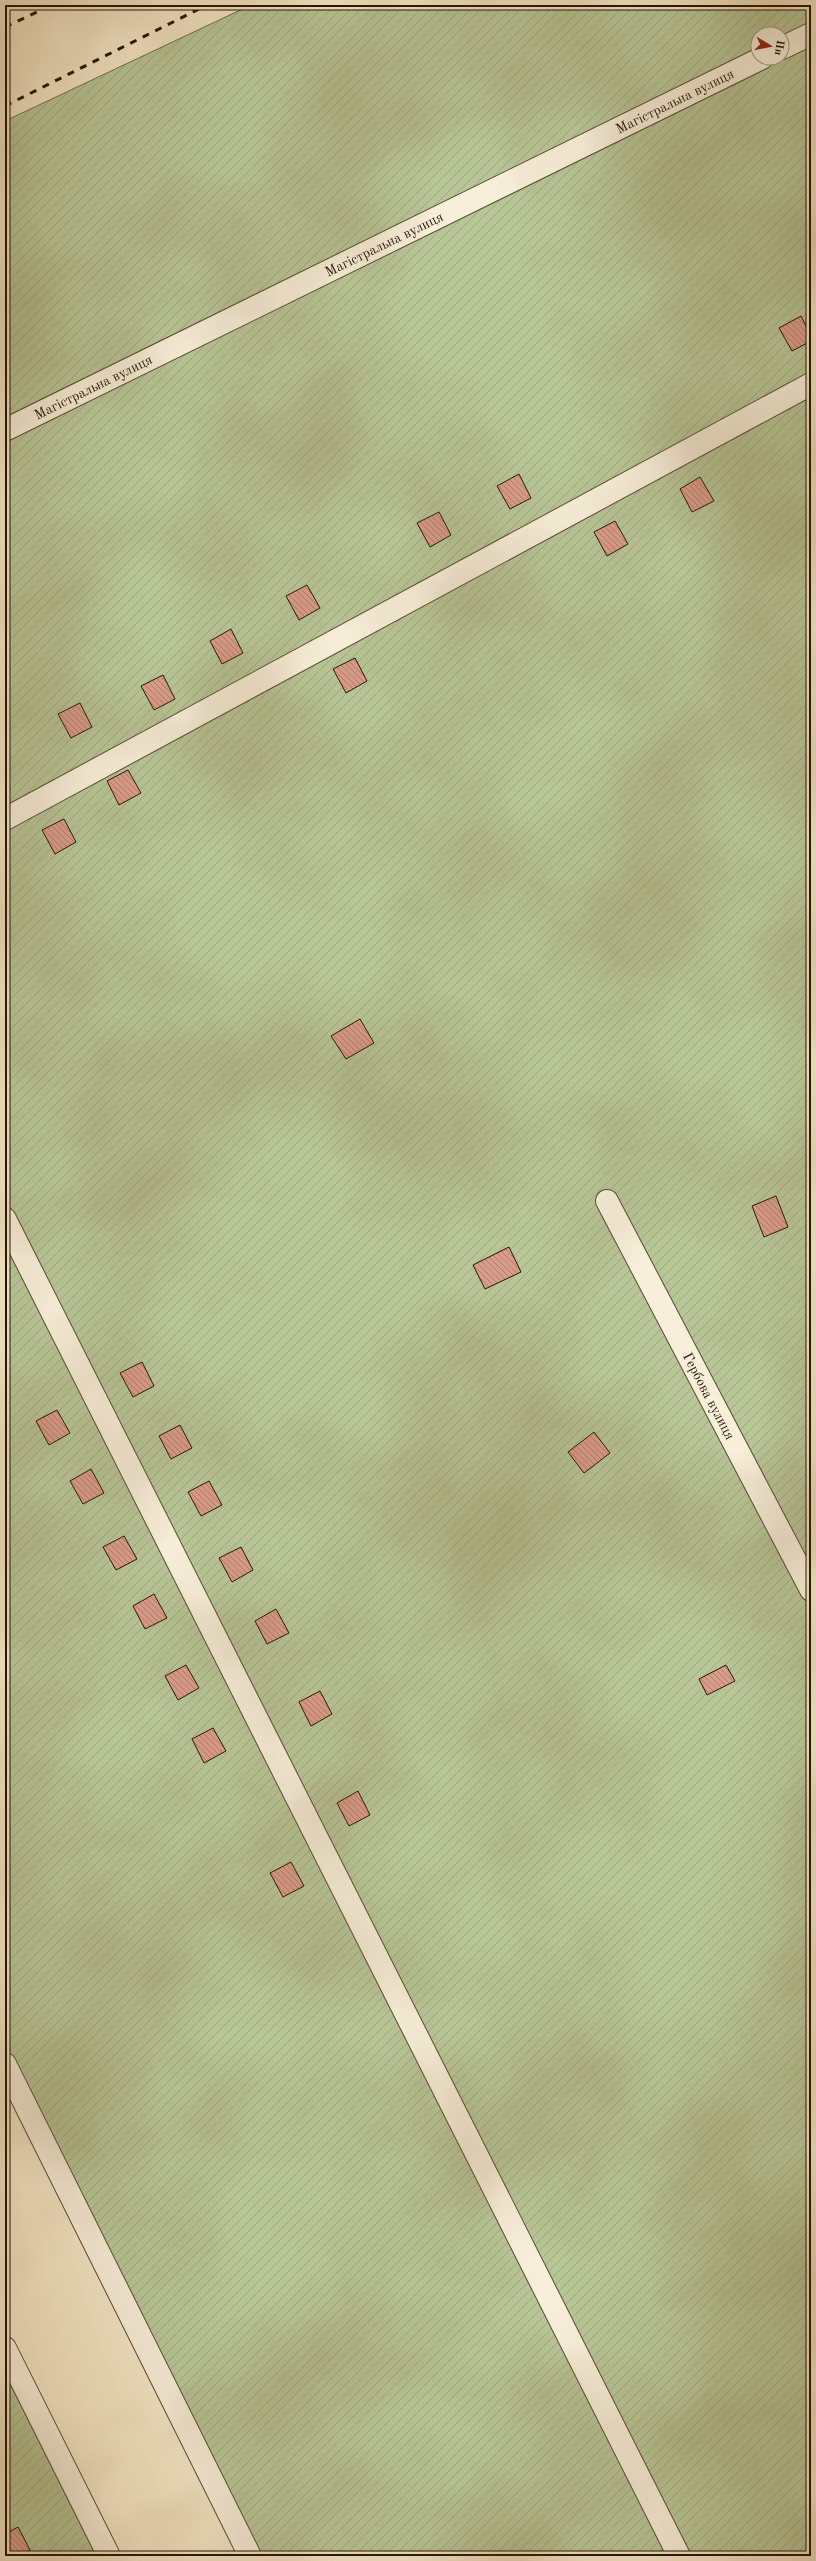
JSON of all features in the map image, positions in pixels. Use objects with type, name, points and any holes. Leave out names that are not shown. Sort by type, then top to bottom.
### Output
[{"type":"street","points":[[790,44],[811,34]]},
{"type":"street","name":"Магістральна вулиця","points":[[5,430],[750,64]]},
{"type":"street","points":[[5,819],[811,384]]},
{"type":"street","name":"Гербова вулиця","points":[[608,1201],[811,1590]]},
{"type":"street","points":[[5,1219],[679,2556]]},
{"type":"street","points":[[5,2064],[250,2556]]},
{"type":"street","points":[[5,2348],[109,2556]]},
{"type":"green space","points":[[251,5],[811,5],[811,2556],[250,2556],[5,2064],[5,121]]},
{"type":"green space","points":[[5,2355],[104,2556],[5,2556]]},
{"type":"building","points":[[801,316],[811,336],[811,341],[792,351],[779,328]]},
{"type":"building","points":[[519,474],[531,498],[510,509],[497,486]]},
{"type":"building","points":[[700,477],[714,501],[692,512],[680,489]]},
{"type":"building","points":[[439,512],[451,535],[430,547],[417,523]]},
{"type":"building","points":[[615,521],[628,544],[607,556],[594,532]]},
{"type":"building","points":[[307,585],[320,608],[299,620],[286,596]]},
{"type":"building","points":[[231,629],[243,653],[222,664],[210,641]]},
{"type":"building","points":[[355,658],[367,681],[346,693],[333,669]]},
{"type":"building","points":[[163,675],[175,699],[154,710],[141,686]]},
{"type":"building","points":[[80,703],[92,727],[71,738],[58,714]]},
{"type":"building","points":[[128,770],[141,793],[119,805],[107,781]]},
{"type":"building","points":[[64,819],[76,842],[55,854],[42,830]]},
{"type":"building","points":[[360,1019],[374,1043],[346,1059],[331,1036]]},
{"type":"building","points":[[776,1196],[788,1227],[764,1237],[752,1206]]},
{"type":"building","points":[[509,1247],[521,1272],[485,1289],[473,1265]]},
{"type":"building","points":[[142,1362],[154,1386],[133,1397],[120,1373]]},
{"type":"building","points":[[57,1410],[70,1433],[49,1445],[36,1421]]},
{"type":"building","points":[[180,1425],[192,1448],[171,1459],[159,1436]]},
{"type":"building","points":[[594,1432],[610,1453],[584,1473],[568,1452]]},
{"type":"building","points":[[91,1469],[104,1493],[83,1504],[70,1481]]},
{"type":"building","points":[[209,1481],[222,1505],[201,1516],[188,1492]]},
{"type":"building","points":[[124,1536],[137,1559],[116,1570],[103,1547]]},
{"type":"building","points":[[241,1547],[253,1570],[232,1582],[219,1558]]},
{"type":"building","points":[[154,1594],[167,1618],[145,1629],[133,1606]]},
{"type":"building","points":[[276,1609],[289,1633],[267,1644],[255,1621]]},
{"type":"building","points":[[186,1665],[199,1688],[178,1700],[165,1676]]},
{"type":"building","points":[[726,1665],[735,1681],[707,1695],[699,1679]]},
{"type":"building","points":[[320,1691],[332,1714],[311,1726],[299,1702]]},
{"type":"building","points":[[213,1728],[226,1751],[204,1763],[192,1739]]},
{"type":"building","points":[[358,1791],[370,1815],[349,1826],[337,1803]]},
{"type":"building","points":[[291,1862],[304,1886],[283,1897],[270,1873]]},
{"type":"building","points":[[18,2527],[30,2550],[18,2556],[5,2556],[5,2534]]},
{"type":"railway","points":[[5,27],[52,5]]},
{"type":"railway","points":[[5,106],[207,5]]}]
